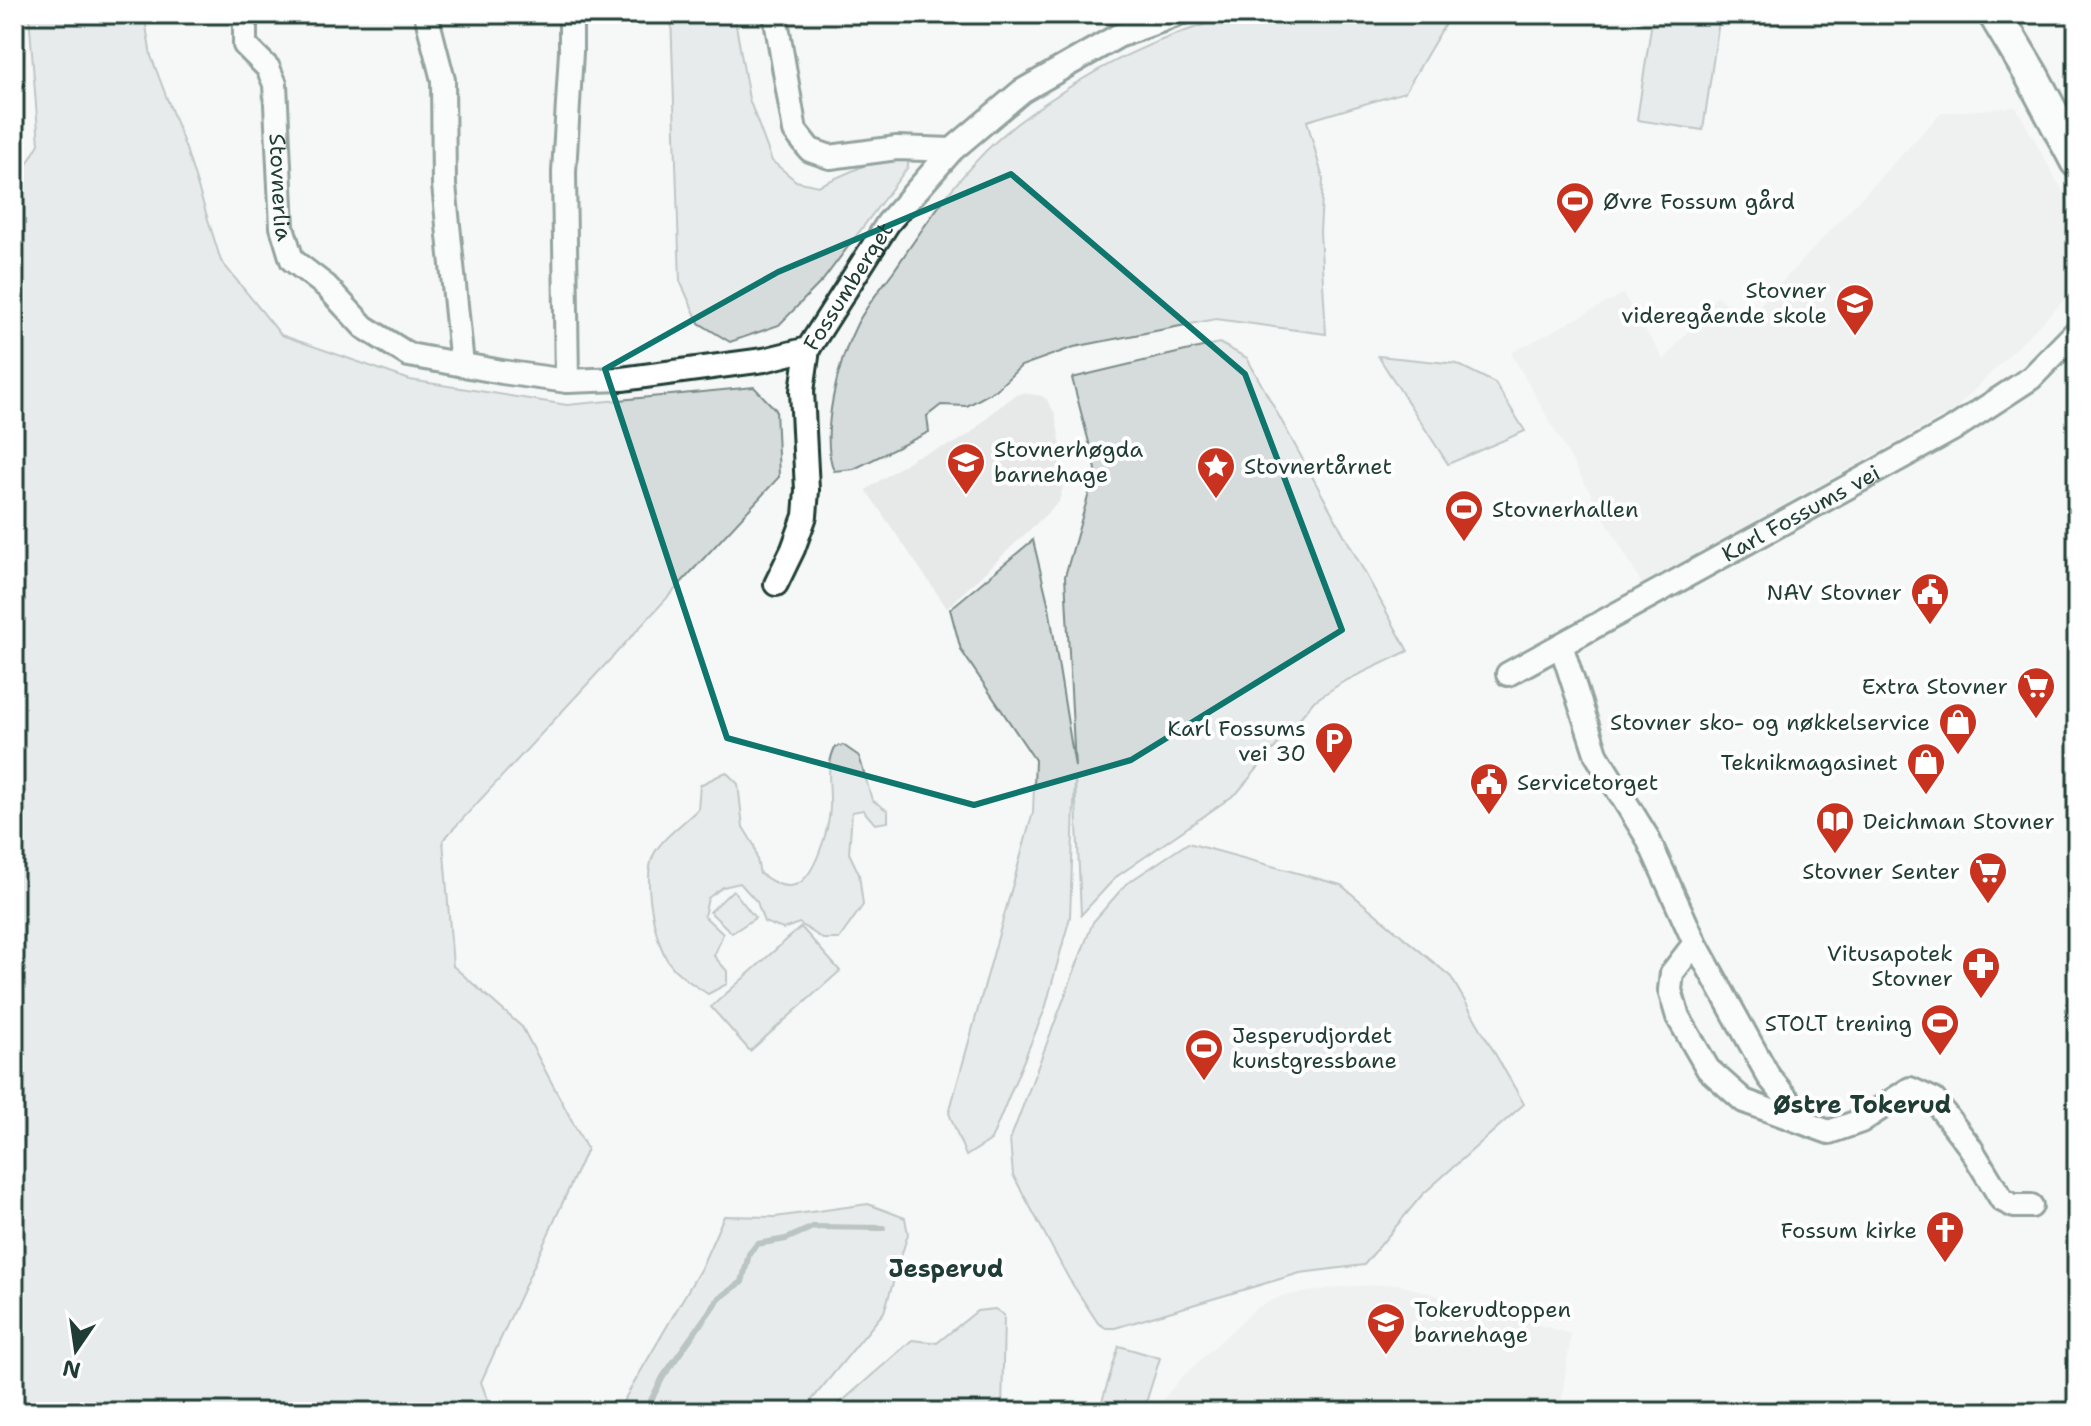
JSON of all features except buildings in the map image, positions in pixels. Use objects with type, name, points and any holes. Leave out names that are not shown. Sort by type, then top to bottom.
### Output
[{"type":"street","name":"Stovnerlia","points":[[245,14],[245,45],[268,68],[275,84],[282,227],[292,260],[326,286],[364,327],[409,355],[567,381],[638,377],[764,360],[808,349]]},
{"type":"street","points":[[426,14],[443,80],[444,185],[462,365]]},
{"type":"street","points":[[567,381],[564,172],[571,14]]},
{"type":"street","points":[[775,14],[795,131],[810,150],[830,157],[897,148],[952,150]]},
{"type":"street","name":"Fossumberget","points":[[776,584],[805,516],[807,490],[802,391],[808,349],[888,223],[952,150],[1022,91],[1118,36],[1179,14]]},
{"type":"street","points":[[1995,14],[2077,161]]},
{"type":"street","name":"Karl Fossums vei","points":[[1508,674],[1953,429],[2031,378],[2077,331]]},
{"type":"street","points":[[1561,645],[1597,756],[1647,837],[1695,943],[1769,1077],[1810,1127]]},
{"type":"street","points":[[1695,943],[1672,973],[1670,990],[1678,1017],[1708,1069],[1744,1101],[1829,1132],[1861,1121],[1910,1089],[1934,1100],[1970,1147],[2002,1200],[2014,1206],[2031,1206]]},
{"type":"highlighted area","points":[[1011,174],[1245,374],[1342,630],[1131,760],[974,805],[727,738],[605,369],[778,272]]},
{"type":"shaded area","points":[[29,14],[144,14],[151,56],[186,149],[221,261],[281,335],[410,380],[567,405],[754,387],[776,410],[779,477],[443,840],[453,966],[522,1027],[587,1149],[481,1382],[492,1412],[14,1412],[14,186],[39,144]]},
{"type":"shaded area","points":[[671,14],[734,14],[749,99],[772,161],[796,181],[818,186],[868,164],[908,158],[908,167],[823,280],[779,325],[730,342],[699,323],[680,281]]},
{"type":"shaded area","points":[[1241,14],[1451,14],[1405,92],[1307,121],[1323,179],[1320,232],[1326,334],[1216,319],[1074,347],[1021,366],[996,390],[967,406],[941,405],[927,416],[929,432],[854,469],[834,471],[830,455],[830,417],[838,376],[850,339],[870,303],[966,172],[1019,122],[1098,70],[1180,33]]},
{"type":"shaded area","points":[[1653,14],[1720,14],[1703,130],[1637,120]]},
{"type":"shaded area","name":"Stovner videregående skole","points":[[2016,107],[2077,217],[2077,287],[1953,411],[1642,584],[1511,353],[1623,294],[1664,360],[1717,296],[1745,321],[1941,113]]},
{"type":"shaded area","points":[[1219,343],[1247,358],[1408,651],[1343,682],[1314,701],[1237,793],[1116,877],[1081,915],[1075,778],[1070,917],[1045,1009],[991,1140],[966,1156],[949,1113],[1033,812],[1035,760],[961,650],[950,609],[1033,540],[1049,607],[1075,767],[1065,576],[1096,469],[1072,378]]},
{"type":"shaded area","points":[[1378,356],[1457,364],[1495,383],[1525,431],[1448,464]]},
{"type":"shaded area","name":"Stovnerhøgda barnehage","points":[[1023,393],[1042,396],[1055,414],[1063,456],[1063,486],[1059,502],[947,608],[866,490],[915,457],[955,443],[970,434],[994,411]]},
{"type":"shaded area","points":[[843,745],[859,756],[872,800],[888,811],[888,822],[875,824],[863,810],[852,812],[849,853],[859,874],[863,905],[839,939],[823,939],[799,923],[783,929],[764,922],[757,902],[740,883],[723,887],[708,898],[704,916],[723,934],[714,956],[727,971],[727,984],[708,994],[674,969],[662,948],[649,891],[654,854],[668,836],[698,809],[700,785],[726,772],[738,784],[743,827],[754,845],[760,874],[781,885],[790,886],[802,881],[815,863],[824,840],[830,808],[830,762],[835,747]]},
{"type":"shaded area","points":[[1188,843],[1341,885],[1451,977],[1524,1104],[1422,1195],[1364,1265],[1300,1273],[1115,1328],[1106,1328],[1098,1323],[1069,1279],[1013,1175],[1010,1140],[1093,922],[1126,884]]},
{"type":"shaded area","points":[[733,890],[755,918],[732,933],[710,912]]},
{"type":"shaded area","points":[[801,927],[840,971],[750,1051],[711,1007]]},
{"type":"shaded area","points":[[868,1204],[905,1218],[908,1234],[884,1312],[802,1412],[617,1412],[701,1268],[724,1216],[775,1217]]},
{"type":"shaded area","name":"Tokerudtoppen barnehage","points":[[1397,1284],[1571,1334],[1560,1412],[1153,1412],[1181,1378],[1256,1308],[1282,1296],[1341,1287]]},
{"type":"shaded area","points":[[995,1309],[1004,1315],[1002,1412],[830,1412],[912,1340],[937,1343],[977,1311]]},
{"type":"shaded area","points":[[1119,1346],[1160,1358],[1143,1412],[1113,1412],[1100,1408]]},
{"type":"waterway","points":[[645,1412],[663,1377],[719,1298],[742,1282],[749,1254],[757,1244],[786,1239],[813,1227],[883,1228]]},
{"type":"place","name":"Øvre Fossum gård","points":[[1575,235]]},
{"type":"place","name":"Stovner videregående skole","points":[[1855,337]]},
{"type":"place","name":"Stovnerhøgda barnehage","points":[[966,496]]},
{"type":"place","name":"Stovnertårnet","points":[[1216,500]]},
{"type":"place","name":"Stovnerhallen","points":[[1464,543]]},
{"type":"place","name":"NAV Stovner","points":[[1930,626]]},
{"type":"place","name":"Extra Stovner","points":[[2036,720]]},
{"type":"place","name":"Stovner sko- og nøkkelservice","points":[[1958,756]]},
{"type":"place","name":"Karl Fossums vei 30","points":[[1334,775]]},
{"type":"place","name":"Teknikmagasinet","points":[[1926,796]]},
{"type":"place","name":"Servicetorget","points":[[1489,816]]},
{"type":"place","name":"Deichman Stovner","points":[[1835,855]]},
{"type":"place","name":"Stovner Senter","points":[[1988,905]]},
{"type":"place","name":"Vitusapotek Stovner","points":[[1981,1000]]},
{"type":"place","name":"STOLT trening","points":[[1940,1057]]},
{"type":"place","name":"Jesperudjordet kunstgressbane","points":[[1204,1082]]},
{"type":"place","name":"Fossum kirke","points":[[1945,1264]]},
{"type":"place","name":"Tokerudtoppen barnehage","points":[[1386,1356]]},
{"type":"district","name":"Østre Tokerud","points":[[1862,1105]]},
{"type":"district","name":"Jesperud","points":[[946,1269]]}]
